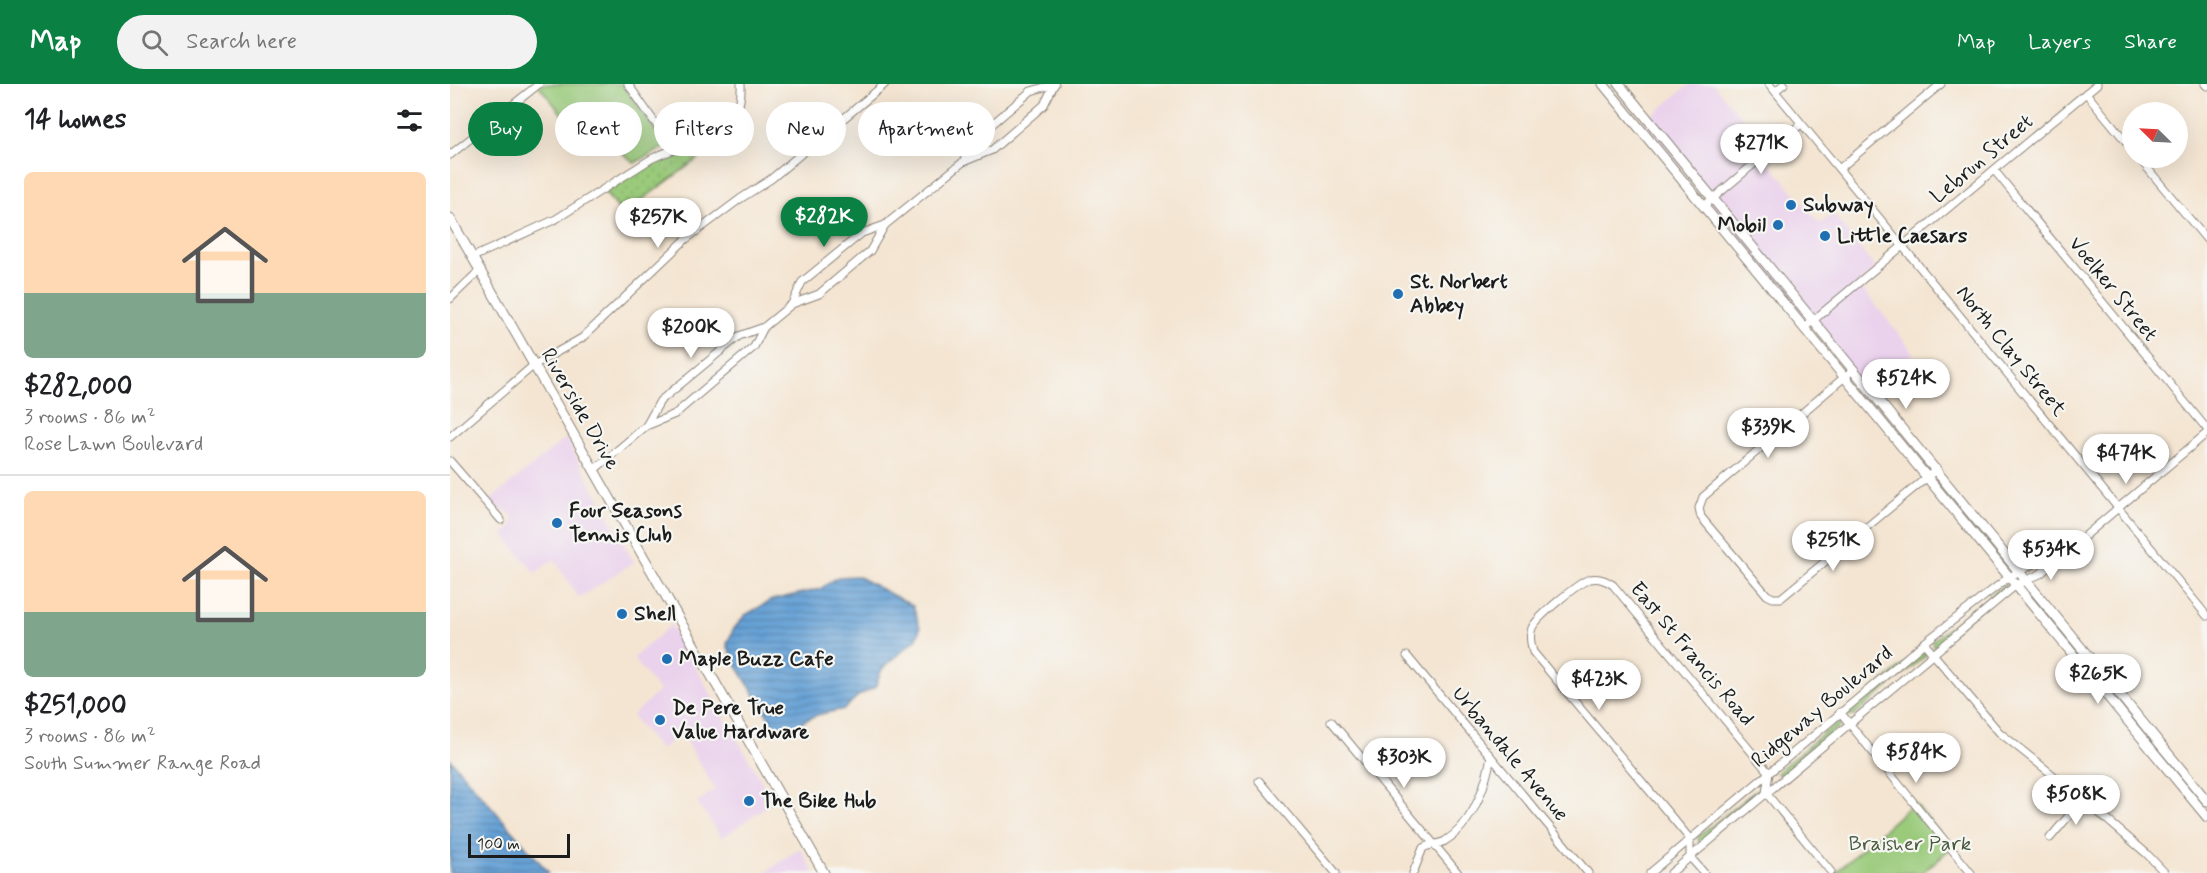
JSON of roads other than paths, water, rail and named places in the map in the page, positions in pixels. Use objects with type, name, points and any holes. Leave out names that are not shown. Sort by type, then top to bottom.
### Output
[{"type":"main road","points":[[1619,84],[2207,801]]},
{"type":"main road","points":[[1607,85],[2207,817]]},
{"type":"main road","name":"Riverside Drive","points":[[450,218],[824,873]]},
{"type":"street","points":[[450,155],[538,84]]},
{"type":"street","points":[[628,84],[654,121]]},
{"type":"street","points":[[740,102],[741,84]]},
{"type":"street","points":[[450,437],[534,365],[582,338],[685,240],[771,179],[885,84]]},
{"type":"street","points":[[963,162],[976,138],[1031,92],[1054,84]]},
{"type":"street","points":[[792,304],[802,282],[862,233],[885,225],[963,162],[992,150],[1044,105],[1054,84]]},
{"type":"street","name":"North Clay Street","points":[[1769,84],[2207,616]]},
{"type":"street","points":[[1775,91],[1784,84]]},
{"type":"street","points":[[1839,169],[1941,84]]},
{"type":"street","name":"Lebrun Street","points":[[1804,328],[2097,84]]},
{"type":"street","points":[[2086,93],[2122,137]]},
{"type":"street","points":[[1704,206],[1801,124]]},
{"type":"street","points":[[450,149],[462,145]]},
{"type":"street","points":[[473,257],[556,219],[659,156]]},
{"type":"street","points":[[2147,168],[2207,240]]},
{"type":"street","name":"Voelker Street","points":[[1994,170],[2207,431]]},
{"type":"street","points":[[594,470],[645,426],[660,401],[739,336],[764,327],[792,304],[819,294],[828,287],[870,251],[885,225]]},
{"type":"street","points":[[450,299],[480,270]]},
{"type":"street","points":[[645,426],[675,414],[746,355],[754,347],[764,327]]},
{"type":"street","points":[[1854,369],[1702,499],[1699,508],[1701,517],[1767,595],[1781,598],[1936,469]]},
{"type":"street","name":"Ridgeway Boulevard","points":[[1650,873],[1924,643],[2012,581],[2040,574],[2207,431]]},
{"type":"street","points":[[450,461],[501,520]]},
{"type":"street","name":"Ridgeway Boulevard","points":[[1671,873],[1933,653],[2020,571],[2041,561],[2060,556]]},
{"type":"street","name":"East St Francis Road","points":[[1690,839],[1533,652],[1530,634],[1536,622],[1579,585],[1596,578],[1613,585],[1769,773]]},
{"type":"street","points":[[1924,643],[1999,732],[2083,799],[2160,866],[2165,873]]},
{"type":"street","name":"Urbandale Avenue","points":[[1407,656],[1588,873]]},
{"type":"street","points":[[1840,712],[1971,873]]},
{"type":"street","points":[[1331,721],[1458,873]]},
{"type":"street","points":[[1413,873],[1420,851],[1425,846],[1442,843],[1456,832],[1475,807],[1485,783],[1491,757]]},
{"type":"street","points":[[1769,773],[1766,793],[1831,872]]},
{"type":"street","points":[[1259,781],[1336,873]]},
{"type":"street","points":[[2050,838],[2083,799]]},
{"type":"street","points":[[1690,839],[1690,857],[1704,873]]},
{"type":"street","points":[[2153,872],[2160,866]]},
{"type":"water","points":[[857,576],[913,606],[920,628],[917,638],[882,669],[875,687],[858,696],[844,709],[817,715],[793,726],[776,729],[733,660],[727,644],[733,630],[745,615],[772,600],[820,589],[838,577]]},
{"type":"water","points":[[450,759],[463,774],[549,873],[450,873]]},
{"type":"place","name":"Subway","points":[[1791,205]]},
{"type":"place","name":"Mobil","points":[[1778,225]]},
{"type":"place","name":"Little Caesars","points":[[1825,236]]},
{"type":"place","name":"St. Norbert Abbey","points":[[1398,294]]},
{"type":"place","name":"Four Seasons Tennis Club","points":[[557,523]]},
{"type":"place","name":"Shell","points":[[622,614]]},
{"type":"place","name":"Maple Buzz Cafe","points":[[667,659]]},
{"type":"place","name":"De Pere True Value Hardware","points":[[660,720]]},
{"type":"place","name":"The Bike Hub","points":[[749,801]]},
{"type":"park label","name":"Braisher Park","points":[[1910,844]]}]
